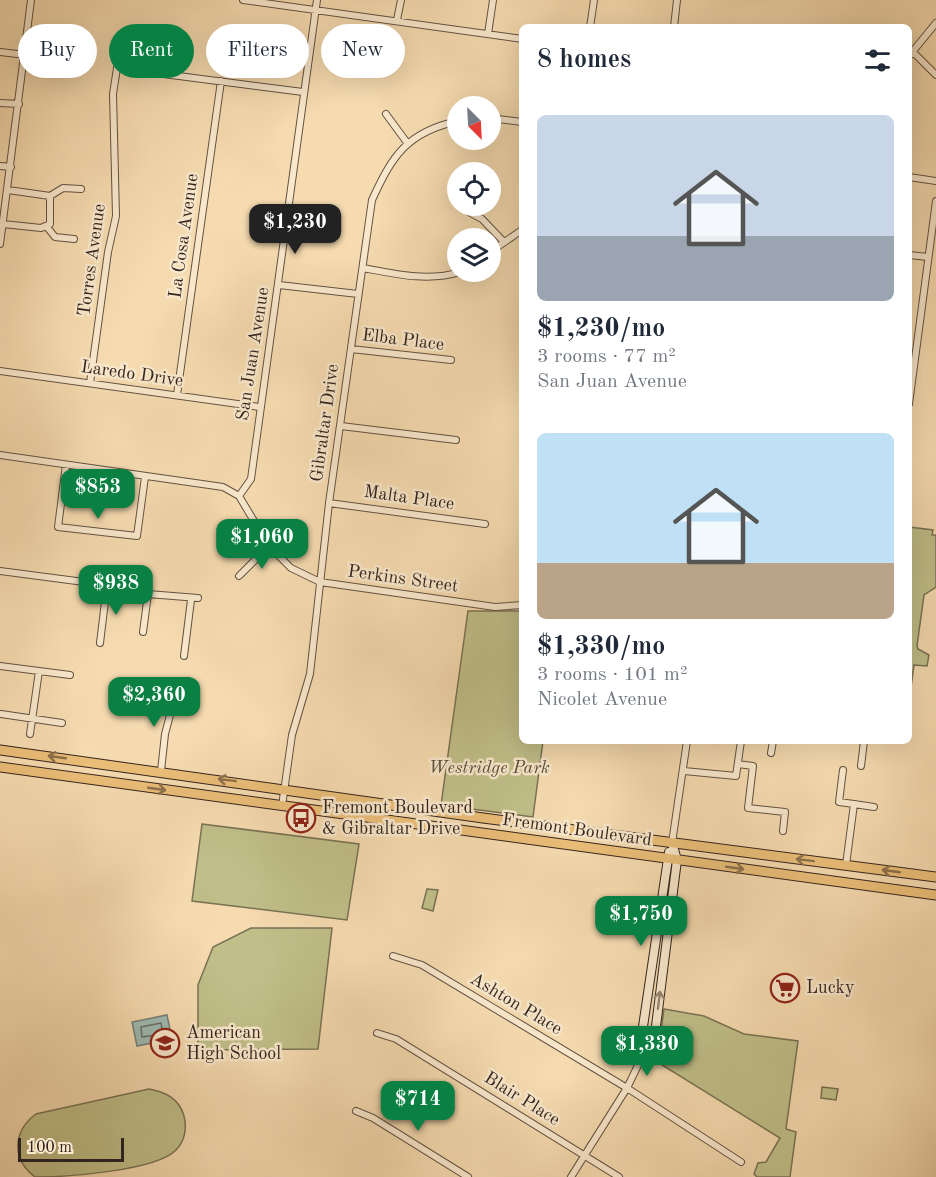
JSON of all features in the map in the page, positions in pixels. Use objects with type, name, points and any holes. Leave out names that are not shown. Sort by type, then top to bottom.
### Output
[{"type":"main road","name":"Fremont Boulevard","points":[[0,750],[672,843],[936,877]]},
{"type":"main road","name":"Fremont Boulevard","points":[[0,767],[936,895]]},
{"type":"street","points":[[29,24],[31,0]]},
{"type":"street","points":[[243,0],[519,39]]},
{"type":"street","name":"San Juan Avenue","points":[[239,496],[251,479],[317,0]]},
{"type":"street","points":[[397,20],[401,0]]},
{"type":"street","points":[[488,34],[493,0]]},
{"type":"street","points":[[590,24],[594,0]]},
{"type":"street","points":[[674,24],[677,0]]},
{"type":"street","points":[[936,23],[912,55],[936,75]]},
{"type":"street","points":[[0,52],[18,54]]},
{"type":"street","name":"Torres Avenue","points":[[90,383],[108,252],[116,216],[113,94],[117,68],[221,81]]},
{"type":"street","points":[[0,244],[23,78]]},
{"type":"street","points":[[221,81],[303,92]]},
{"type":"street","name":"La Cosa Avenue","points":[[177,395],[221,81]]},
{"type":"street","points":[[0,103],[19,104]]},
{"type":"street","points":[[386,114],[408,144]]},
{"type":"street","points":[[501,119],[519,122]]},
{"type":"street","name":"Gibraltar Drive","points":[[282,806],[292,735],[310,674],[329,503],[372,200],[388,166],[408,144],[434,127],[447,124]]},
{"type":"street","points":[[0,166],[11,167]]},
{"type":"street","points":[[912,177],[936,181]]},
{"type":"street","points":[[8,190],[50,196],[63,188],[81,189]]},
{"type":"street","points":[[47,227],[50,224],[50,196]]},
{"type":"street","points":[[912,378],[936,201]]},
{"type":"street","points":[[476,216],[504,242]]},
{"type":"street","points":[[3,224],[47,227],[56,237],[74,239]]},
{"type":"street","points":[[501,244],[519,232]]},
{"type":"street","points":[[912,255],[928,257]]},
{"type":"street","points":[[363,268],[412,277],[447,276]]},
{"type":"street","points":[[279,285],[358,294]]},
{"type":"street","points":[[912,335],[917,336]]},
{"type":"street","name":"Elba Place","points":[[351,349],[451,360]]},
{"type":"street","name":"Laredo Drive","points":[[0,371],[260,406]]},
{"type":"street","points":[[341,426],[456,440]]},
{"type":"street","points":[[0,455],[223,487],[239,496]]},
{"type":"street","points":[[66,465],[58,527],[137,536],[145,477]]},
{"type":"street","name":"Perkins Street","points":[[239,496],[269,546],[291,568],[320,582],[483,606],[519,605]]},
{"type":"street","name":"Malta Place","points":[[329,503],[485,524]]},
{"type":"street","points":[[239,576],[269,546]]},
{"type":"street","points":[[0,571],[194,599],[184,656]]},
{"type":"street","points":[[100,643],[108,585]]},
{"type":"street","points":[[143,632],[148,594]]},
{"type":"street","points":[[0,666],[70,675]]},
{"type":"street","points":[[30,734],[39,671]]},
{"type":"street","points":[[164,688],[193,692]]},
{"type":"street","points":[[161,771],[165,734],[177,689]]},
{"type":"street","points":[[1,714],[62,723]]},
{"type":"street","points":[[643,1055],[641,1040],[666,858],[672,843],[687,744]]},
{"type":"street","points":[[684,771],[736,776],[741,744]]},
{"type":"street","points":[[771,753],[772,744]]},
{"type":"street","points":[[861,766],[864,744]]},
{"type":"street","points":[[738,764],[753,765],[748,808],[785,812],[783,831]]},
{"type":"street","points":[[843,770],[839,802],[874,807]]},
{"type":"street","points":[[846,865],[854,804]]},
{"type":"street","points":[[571,1177],[653,1042],[677,860],[672,843]]},
{"type":"street","name":"Ashton Place","points":[[393,956],[422,965],[627,1088],[741,1162]]},
{"type":"street","name":"Blair Place","points":[[377,1033],[396,1039],[619,1177]]},
{"type":"street","points":[[356,1111],[373,1118],[468,1177]]},
{"type":"green space","points":[[912,527],[933,530],[932,535],[936,535],[936,587],[924,595],[917,646],[929,655],[927,666],[914,665],[912,680]]},
{"type":"green space","name":"Westridge Park","points":[[468,611],[519,611],[519,744],[543,744],[533,817],[441,805]]},
{"type":"green space","points":[[202,824],[359,844],[347,920],[192,901]]},
{"type":"green space","points":[[427,889],[438,890],[433,911],[422,908]]},
{"type":"green space","points":[[251,928],[332,928],[318,1049],[198,1050],[198,985],[213,947]]},
{"type":"green space","points":[[664,1009],[704,1016],[744,1034],[798,1041],[786,1129],[796,1132],[790,1177],[757,1177],[754,1174],[758,1163],[766,1162],[780,1138],[654,1060],[659,1046]]},
{"type":"green space","points":[[822,1087],[838,1089],[836,1100],[821,1098]]},
{"type":"green space","points":[[149,1089],[161,1092],[175,1100],[184,1116],[185,1130],[181,1143],[176,1150],[165,1157],[131,1168],[49,1177],[35,1177],[22,1162],[19,1154],[19,1137],[28,1121],[36,1114]]},
{"type":"water","points":[[167,1015],[172,1039],[137,1046],[132,1022]]},
{"type":"place","name":"Fremont Boulevard & Gibraltar Drive","points":[[301,818]]},
{"type":"place","name":"Lucky","points":[[785,988]]},
{"type":"place","name":"American High School","points":[[165,1043]]}]
